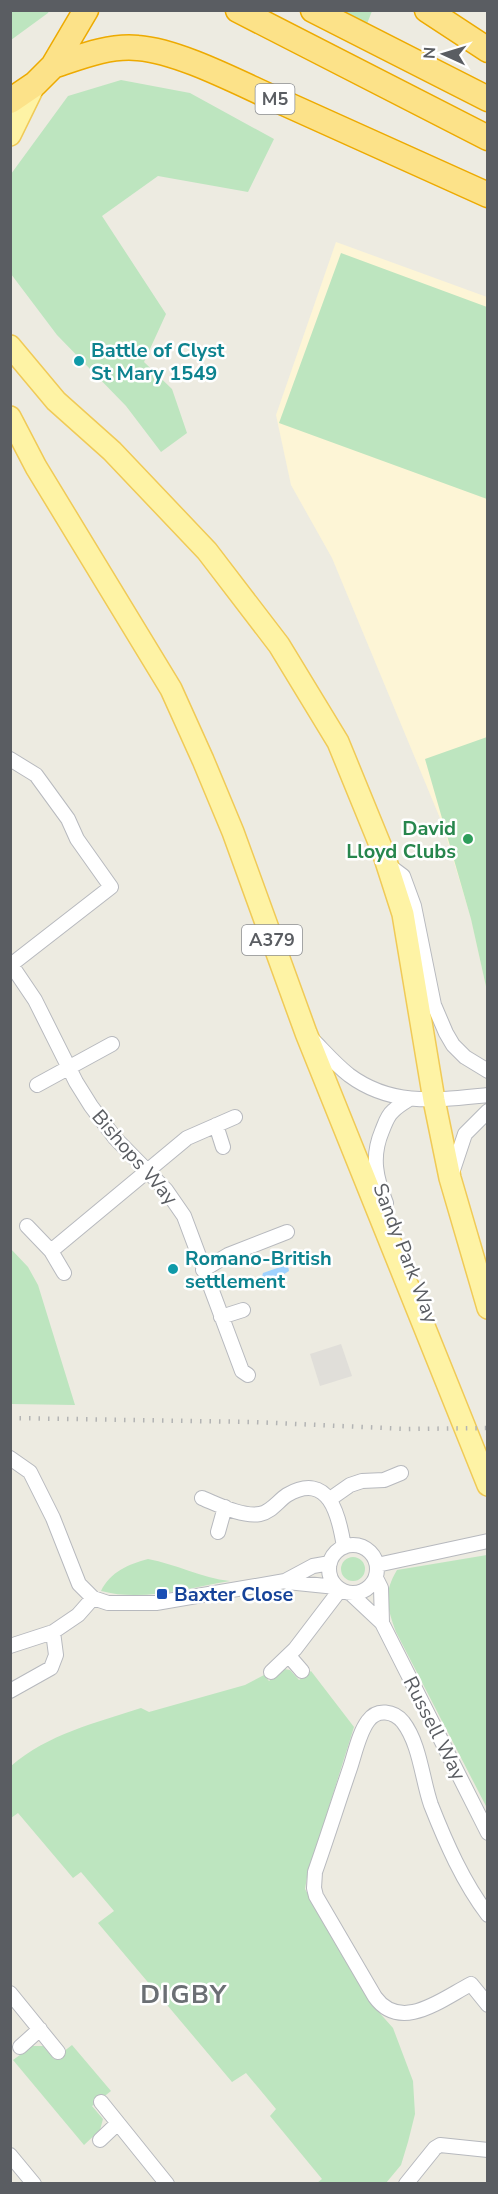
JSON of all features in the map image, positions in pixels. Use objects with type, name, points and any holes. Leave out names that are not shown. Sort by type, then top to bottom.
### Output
[{"type":"highway","points":[[10,101],[35,84],[53,66],[86,10]]},
{"type":"highway","points":[[238,10],[488,138]]},
{"type":"highway","points":[[313,10],[488,99]]},
{"type":"highway","points":[[427,10],[488,50]]},
{"type":"highway","name":"M5","points":[[53,66],[116,48],[155,51],[231,79],[488,195]]},
{"type":"main road","points":[[10,135],[35,84]]},
{"type":"main road","points":[[10,346],[56,400],[112,451],[207,551],[279,645],[338,742],[387,864],[403,915],[434,1100],[450,1178],[488,1308]]},
{"type":"main road","name":"A379","points":[[10,417],[36,466],[171,689],[222,805],[306,1033],[488,1485]]},
{"type":"street","points":[[10,759],[36,776],[68,819],[77,839],[111,887],[11,963]]},
{"type":"street","points":[[387,864],[403,876],[411,896],[422,939],[434,1005],[446,1033],[453,1045],[465,1057],[488,1071]]},
{"type":"street","name":"Bishops Way","points":[[11,963],[35,1000],[68,1067],[92,1106],[115,1138],[148,1170],[184,1216],[242,1371],[248,1375]]},
{"type":"street","points":[[306,1033],[355,1079],[390,1096],[408,1100],[434,1100],[488,1095]]},
{"type":"street","points":[[37,1085],[112,1044]]},
{"type":"street","name":"Sandy Park Way","points":[[408,1100],[387,1118],[378,1141],[374,1162],[375,1174],[458,1386],[458,1414]]},
{"type":"street","points":[[450,1178],[465,1134],[488,1112]]},
{"type":"street","points":[[51,1251],[187,1138],[235,1117]]},
{"type":"street","points":[[216,1125],[223,1147]]},
{"type":"street","points":[[27,1226],[51,1251],[64,1273]]},
{"type":"street","points":[[203,1270],[228,1255],[287,1232]]},
{"type":"street","points":[[221,1317],[243,1310]]},
{"type":"street","points":[[10,1458],[30,1472],[53,1518],[80,1584],[93,1598],[108,1603],[156,1603],[285,1581],[313,1566],[330,1563]]},
{"type":"street","points":[[330,1499],[356,1483],[384,1480],[401,1473]]},
{"type":"street","points":[[202,1498],[225,1507],[258,1514],[269,1510],[286,1496],[317,1489],[326,1493],[330,1499],[341,1528],[344,1547]]},
{"type":"street","points":[[218,1532],[225,1507]]},
{"type":"street","points":[[376,1571],[488,1541]]},
{"type":"street","points":[[285,1581],[358,1593],[368,1588],[376,1571],[374,1557],[363,1547],[357,1545],[344,1547],[334,1554],[330,1563],[329,1575],[342,1590]]},
{"type":"street","name":"Russell Way","points":[[376,1571],[381,1588],[382,1623]]},
{"type":"street","points":[[271,1672],[289,1656],[342,1590]]},
{"type":"street","name":"Russell Way","points":[[342,1590],[382,1623],[488,1833]]},
{"type":"street","points":[[10,1646],[53,1632],[78,1615],[93,1598]]},
{"type":"street","points":[[10,1691],[51,1668],[56,1655],[53,1632]]},
{"type":"street","points":[[289,1656],[302,1671]]},
{"type":"street","points":[[488,1915],[469,1890],[436,1815],[412,1740],[404,1723],[396,1715],[382,1712],[372,1716],[357,1746],[315,1872],[316,1896],[375,1997],[385,2008],[398,2014],[427,2008],[471,1984],[488,2005]]},
{"type":"street","points":[[10,1993],[58,2052]]},
{"type":"street","points":[[20,2047],[40,2029]]},
{"type":"street","points":[[101,2102],[167,2184]]},
{"type":"street","points":[[100,2140],[118,2123]]},
{"type":"street","points":[[406,2184],[440,2145],[488,2150]]},
{"type":"street","points":[[10,2155],[34,2184]]},
{"type":"shaded area","points":[[336,242],[487,297],[487,991],[471,918],[442,823],[332,558],[291,485],[276,415]]},
{"type":"shaded area","points":[[341,1344],[352,1376],[320,1386],[310,1354]]},
{"type":"green space","points":[[11,10],[49,10],[49,11],[11,40]]},
{"type":"green space","points":[[331,11],[372,11],[365,29]]},
{"type":"green space","points":[[121,80],[190,93],[274,139],[248,192],[158,176],[102,216],[166,314],[144,362],[172,389],[187,433],[161,452],[126,406],[57,335],[11,274],[11,174],[68,96]]},
{"type":"green space","points":[[341,253],[487,307],[487,499],[279,423]]},
{"type":"green space","name":"David Lloyd Clubs","points":[[487,737],[487,991],[471,919],[425,759]]},
{"type":"green space","points":[[10,1248],[28,1267],[38,1285],[75,1405],[11,1404]]},
{"type":"green space","points":[[487,1555],[487,1808],[396,1632],[390,1615],[388,1593],[397,1570]]},
{"type":"green space","points":[[348,1557],[358,1557],[365,1564],[365,1574],[358,1581],[348,1581],[341,1574],[341,1564]]},
{"type":"green space","points":[[148,1559],[230,1581],[149,1595],[101,1591],[115,1574],[134,1563]]},
{"type":"green space","points":[[284,1669],[290,1670],[299,1680],[311,1671],[354,1727],[305,1889],[369,2001],[393,2028],[413,2081],[415,2114],[408,2142],[401,2165],[386,2183],[317,2183],[322,2179],[270,2116],[276,2109],[246,2073],[232,2082],[98,1923],[114,1911],[81,1872],[73,1878],[18,1813],[11,1818],[11,1766],[40,1746],[73,1731],[141,1708],[149,1712],[245,1685],[264,1675],[269,1681]]},
{"type":"green space","points":[[72,2045],[111,2091],[92,2106],[103,2119],[100,2130],[84,2145],[13,2060],[32,2046],[43,2046],[54,2059]]},
{"type":"water","points":[[288,1266],[289,1271],[270,1283],[261,1280],[263,1273]]},
{"type":"railway","points":[[10,1418],[253,1422],[407,1429],[488,1428]]},
{"type":"place","name":"Battle of Clyst St Mary 1549","points":[[79,361]]},
{"type":"place","name":"David Lloyd Clubs","points":[[468,839]]},
{"type":"place","name":"Romano-British settlement","points":[[173,1269]]},
{"type":"place","name":"Baxter Close","points":[[162,1594]]},
{"type":"district","name":"DIGBY","points":[[184,1994]]}]
